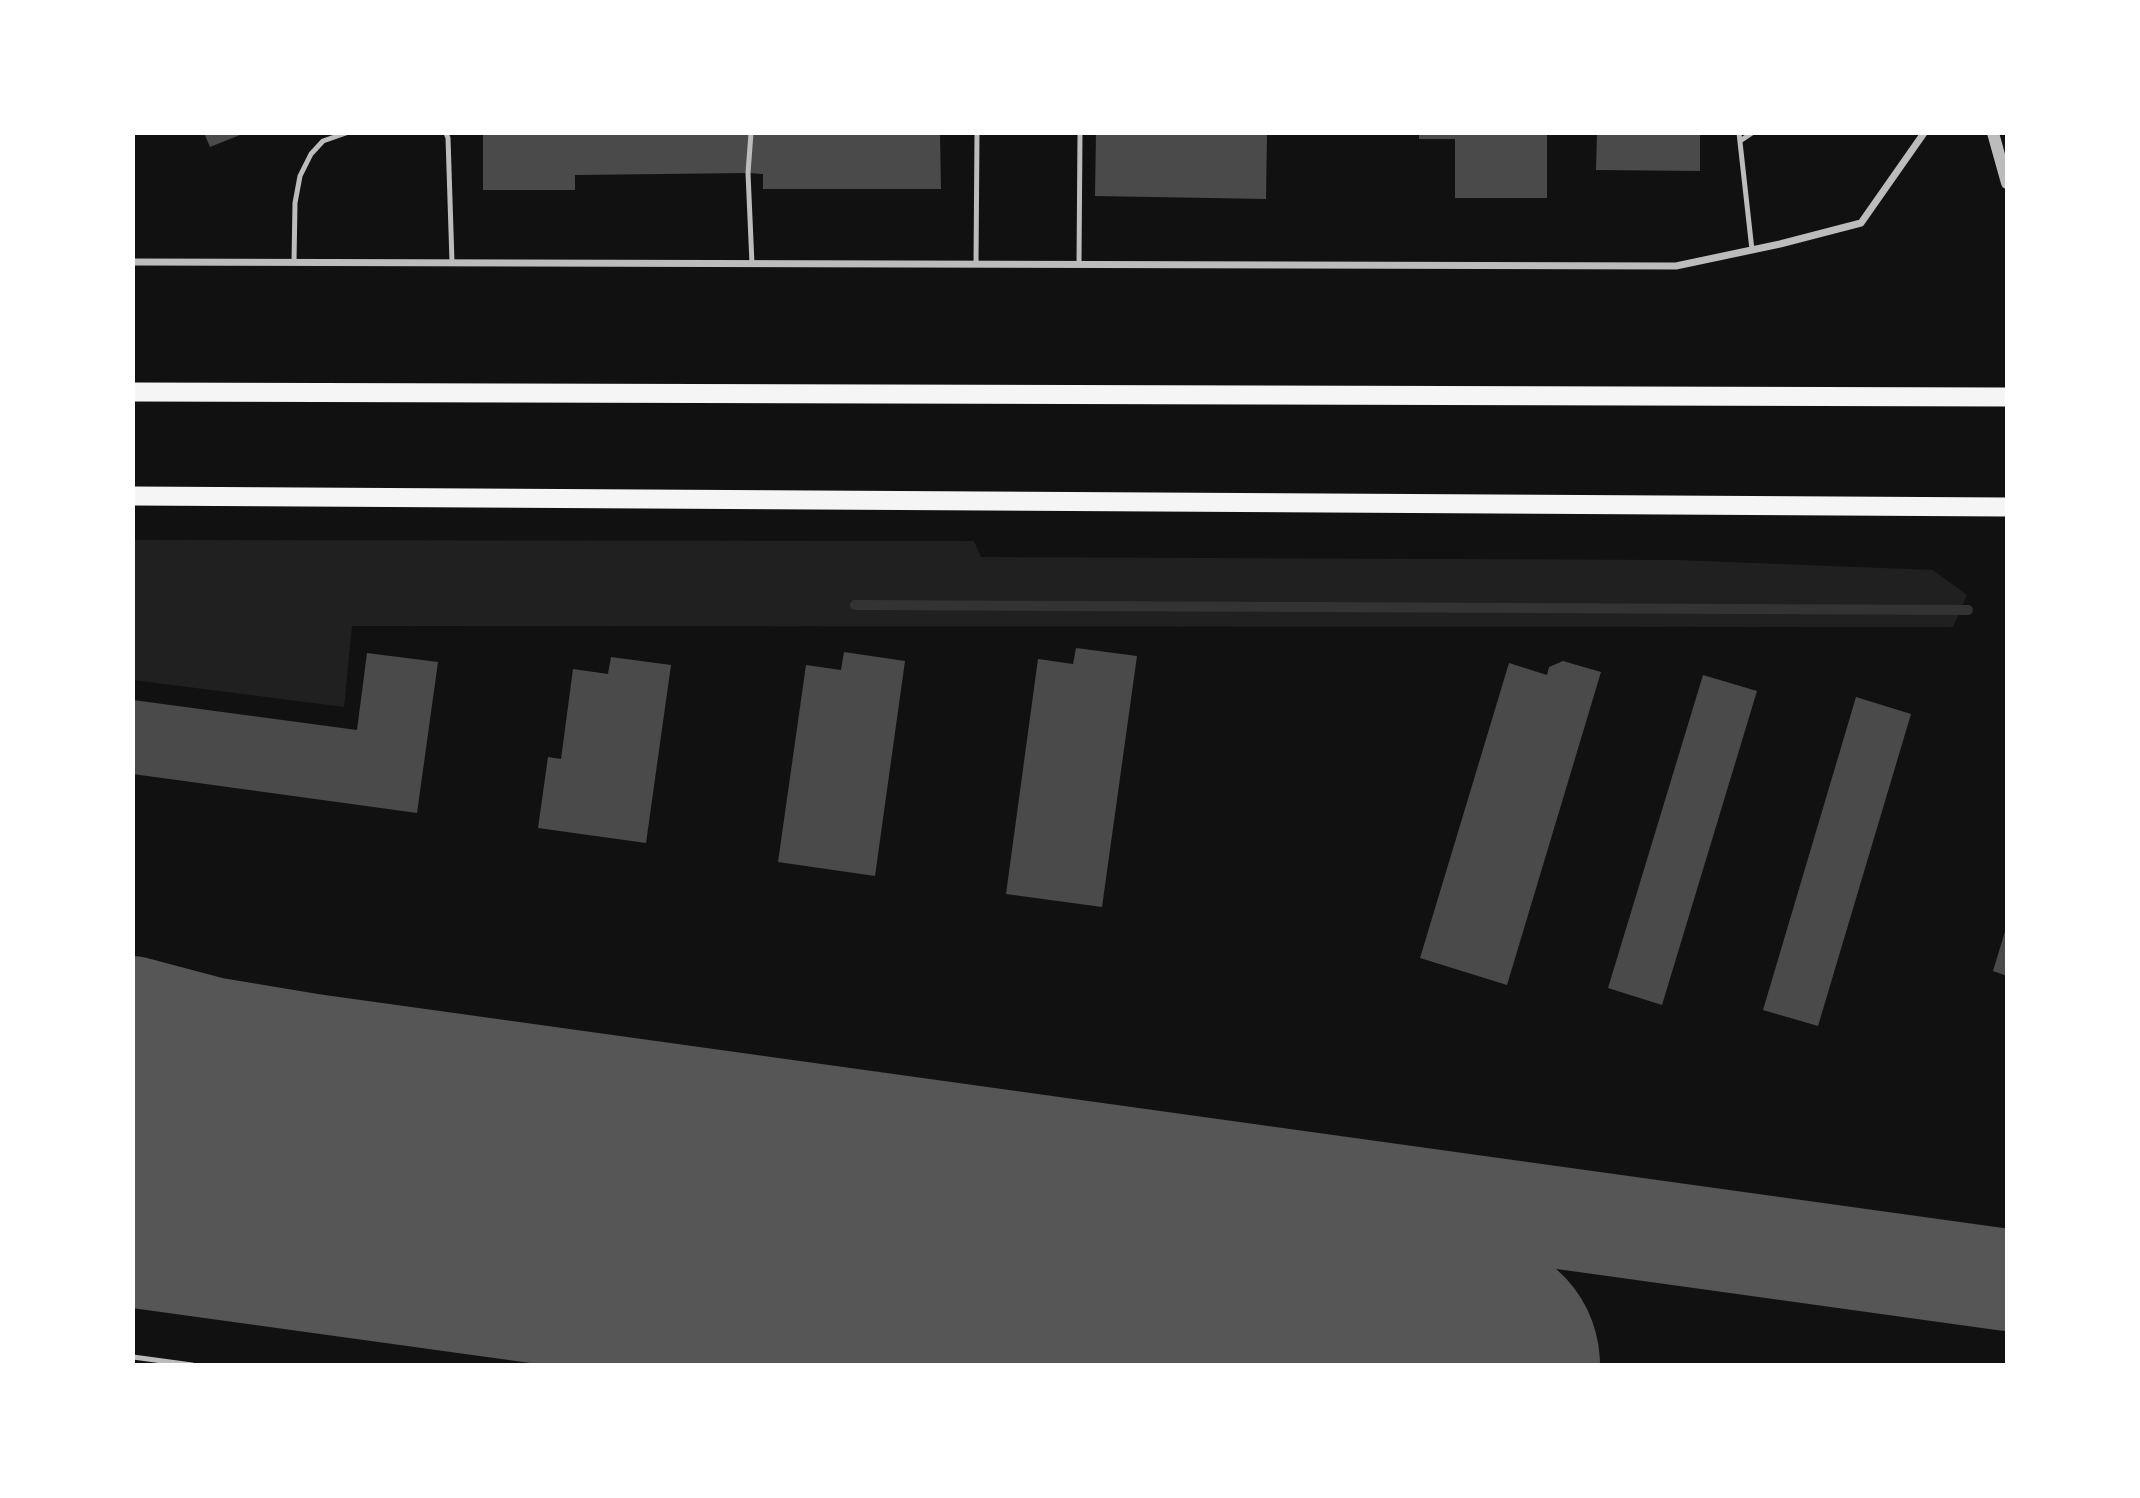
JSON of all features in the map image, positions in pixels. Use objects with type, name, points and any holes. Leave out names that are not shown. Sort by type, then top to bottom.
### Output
[{"type":"highway","points":[[133,392],[2007,397]]},
{"type":"highway","points":[[133,496],[2007,507]]},
{"type":"street","points":[[133,262],[1676,266],[1861,223],[1924,133]]},
{"type":"street","points":[[1993,133],[2007,183]]},
{"type":"lane","points":[[294,262],[295,203],[300,176],[310,154],[323,141],[346,133]]},
{"type":"lane","points":[[446,133],[452,262]]},
{"type":"lane","points":[[751,133],[748,173],[752,264]]},
{"type":"lane","points":[[975,264],[977,133]]},
{"type":"lane","points":[[1079,264],[1080,133]]},
{"type":"lane","points":[[1739,133],[1752,250]]},
{"type":"lane","points":[[1740,141],[1752,133]]},
{"type":"lane","points":[[133,1357],[192,1365]]},
{"type":"shaded area","points":[[133,540],[974,541],[981,557],[1677,560],[1933,570],[1967,595],[1953,627],[352,626],[344,707],[133,680]]},
{"type":"building","points":[[204,133],[245,133],[210,147]]},
{"type":"building","points":[[483,133],[940,133],[941,189],[763,189],[763,174],[748,173],[575,175],[575,190],[483,190]]},
{"type":"building","points":[[1096,133],[1267,133],[1266,199],[1095,196]]},
{"type":"building","points":[[1419,133],[1547,133],[1547,198],[1455,198],[1455,139],[1419,139]]},
{"type":"building","points":[[1597,133],[1700,133],[1700,171],[1596,170]]},
{"type":"building","points":[[1076,648],[1137,656],[1102,907],[1006,894],[1038,659],[1073,664]]},
{"type":"building","points":[[844,652],[905,661],[875,876],[778,862],[806,665],[841,670]]},
{"type":"building","points":[[367,653],[438,662],[417,813],[133,774],[133,700],[357,730]]},
{"type":"building","points":[[611,657],[671,665],[646,843],[538,828],[548,757],[561,759],[573,669],[608,674]]},
{"type":"building","points":[[1563,661],[1601,672],[1507,985],[1420,958],[1509,663],[1547,675],[1549,667]]},
{"type":"building","points":[[1703,675],[1757,691],[1662,1005],[1608,988]]},
{"type":"building","points":[[1856,697],[1911,714],[1818,1026],[1763,1010]]},
{"type":"building","points":[[2007,928],[2007,976],[1993,971]]},
{"type":"waterway","points":[[855,605],[1968,610]]},
{"type":"taxiway","points":[[133,1007],[212,1028],[314,1045],[2007,1280]]},
{"type":"taxiway","points":[[822,1275],[875,1263],[894,1249],[907,1232],[912,1174],[907,1155],[891,1134],[870,1122]]},
{"type":"taxiway","points":[[915,1169],[912,1174],[906,1229],[909,1246],[923,1265],[947,1282],[979,1297]]},
{"type":"runway","points":[[133,1180],[1473,1365]]}]
